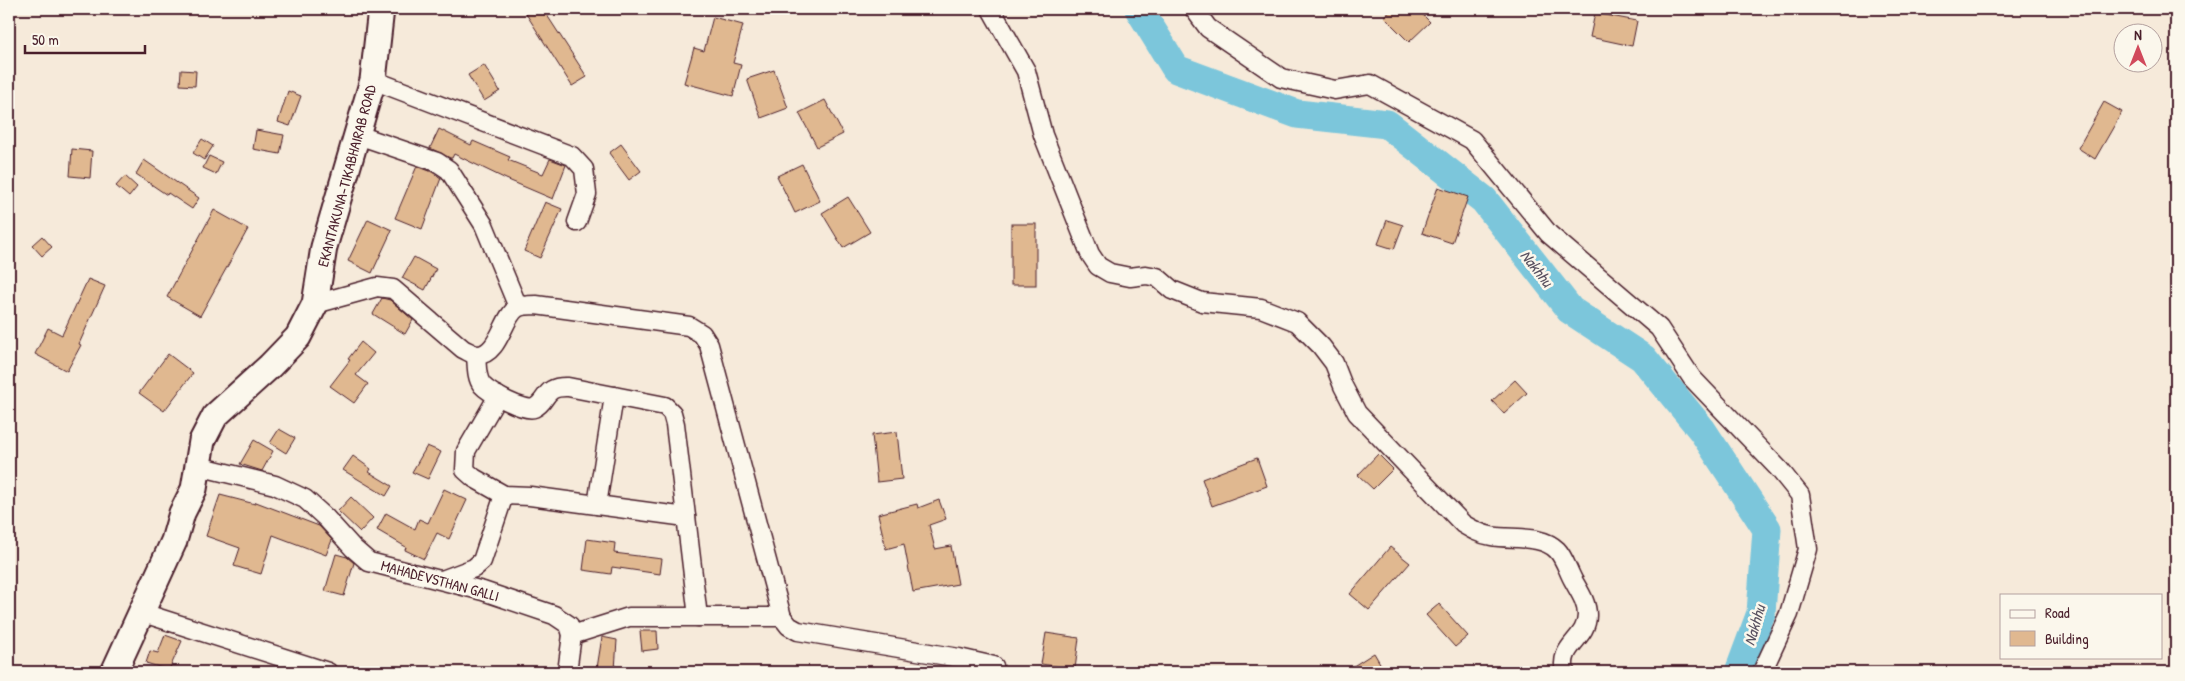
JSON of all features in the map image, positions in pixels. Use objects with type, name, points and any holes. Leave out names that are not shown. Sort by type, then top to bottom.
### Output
[{"type":"main road","name":"EKANTAKUNA-TIKABHAIRAB ROAD","points":[[114,672],[174,541],[182,512],[194,489],[202,441],[216,416],[298,337],[315,304],[324,247],[373,80],[381,9]]},
{"type":"street","points":[[991,9],[1026,71],[1043,135],[1090,254],[1098,266],[1110,273],[1130,277],[1146,275],[1157,277],[1172,290],[1202,302],[1261,308],[1297,322],[1321,346],[1334,363],[1343,386],[1358,414],[1463,524],[1477,532],[1493,536],[1547,542],[1558,551],[1584,600],[1587,614],[1585,627],[1564,655],[1565,672]]},
{"type":"street","points":[[1194,9],[1208,28],[1281,78],[1335,90],[1370,84],[1472,140],[1549,234],[1659,328],[1692,378],[1780,469],[1800,495],[1808,549],[1788,614],[1762,672]]},
{"type":"street","points":[[373,80],[572,156],[584,169],[587,194],[577,222]]},
{"type":"street","points":[[358,135],[437,162],[449,170],[484,225],[518,308]]},
{"type":"street","points":[[315,304],[377,287],[393,289],[463,349],[476,355],[484,353],[497,341],[512,313],[518,308],[536,304],[689,326],[702,334],[709,345],[782,618],[789,626],[798,631],[958,665],[994,666]]},
{"type":"street","points":[[476,355],[478,378],[482,386],[498,396],[529,409],[536,407],[550,390],[558,386],[665,406],[672,413],[675,424],[698,618]]},
{"type":"street","points":[[498,396],[466,451],[465,470],[474,478],[504,495],[530,496],[686,517]]},
{"type":"street","points":[[597,505],[614,396]]},
{"type":"street","name":"MAHADEVSTHAN GALLI","points":[[198,466],[275,485],[305,499],[326,518],[352,548],[369,562],[483,591],[554,615],[569,626],[572,634]]},
{"type":"street","points":[[442,580],[474,568],[482,561],[504,495]]},
{"type":"street","points":[[140,612],[328,672]]},
{"type":"street","points":[[568,672],[572,634],[629,618],[782,618]]},
{"type":"building","points":[[523,9],[543,9],[587,77],[572,86]]},
{"type":"building","points":[[1393,9],[1417,9],[1430,22],[1409,42],[1384,17]]},
{"type":"building","points":[[1595,13],[1637,21],[1632,46],[1590,37]]},
{"type":"building","points":[[713,17],[743,25],[733,63],[741,65],[733,96],[684,83],[694,48],[704,51]]},
{"type":"building","points":[[484,65],[500,91],[484,101],[468,75]]},
{"type":"building","points":[[181,70],[196,71],[195,86],[180,85]]},
{"type":"building","points":[[774,70],[788,108],[761,118],[747,79]]},
{"type":"building","points":[[288,91],[301,96],[290,126],[278,122]]},
{"type":"building","points":[[825,100],[843,134],[817,147],[799,113]]},
{"type":"building","points":[[2104,102],[2122,112],[2095,159],[2078,148]]},
{"type":"building","points":[[439,129],[471,145],[473,141],[510,157],[508,160],[543,174],[550,159],[566,165],[553,199],[454,154],[450,158],[430,148]]},
{"type":"building","points":[[256,130],[284,135],[280,154],[253,149]]},
{"type":"building","points":[[202,139],[213,146],[204,160],[193,153]]},
{"type":"building","points":[[621,144],[641,171],[629,180],[609,153]]},
{"type":"building","points":[[72,149],[92,151],[90,178],[70,176]]},
{"type":"building","points":[[209,156],[222,162],[216,174],[203,168]]},
{"type":"building","points":[[144,160],[199,198],[192,209],[136,174]]},
{"type":"building","points":[[802,164],[820,201],[795,213],[777,176]]},
{"type":"building","points":[[417,166],[441,178],[422,229],[395,218]]},
{"type":"building","points":[[125,176],[137,187],[129,197],[116,186]]},
{"type":"building","points":[[1438,187],[1468,197],[1452,243],[1422,233]]},
{"type":"building","points":[[848,197],[870,232],[843,248],[822,213]]},
{"type":"building","points":[[545,202],[562,209],[540,258],[524,251]]},
{"type":"building","points":[[214,210],[248,229],[200,316],[167,297]]},
{"type":"building","points":[[368,219],[392,230],[372,273],[348,261]]},
{"type":"building","points":[[1387,220],[1403,225],[1394,249],[1378,244]]},
{"type":"building","points":[[1011,224],[1036,224],[1036,285],[1011,285]]},
{"type":"building","points":[[42,236],[52,247],[42,256],[32,245]]},
{"type":"building","points":[[414,257],[436,269],[425,290],[402,278]]},
{"type":"building","points":[[88,279],[105,286],[79,344],[81,345],[67,371],[35,354],[48,328],[62,335]]},
{"type":"building","points":[[382,298],[390,300],[413,320],[405,334],[373,314]]},
{"type":"building","points":[[361,342],[374,353],[356,375],[368,384],[354,403],[330,386]]},
{"type":"building","points":[[168,354],[193,373],[164,411],[139,393]]},
{"type":"building","points":[[1515,380],[1527,393],[1504,414],[1492,401]]},
{"type":"building","points":[[279,429],[295,438],[286,453],[270,443]]},
{"type":"building","points":[[897,432],[902,479],[877,482],[872,435]]},
{"type":"building","points":[[254,440],[273,451],[262,471],[240,464]]},
{"type":"building","points":[[427,446],[441,452],[428,479],[412,472]]},
{"type":"building","points":[[1378,454],[1393,469],[1373,489],[1358,475]]},
{"type":"building","points":[[353,456],[371,469],[369,472],[392,486],[386,496],[343,470]]},
{"type":"building","points":[[1257,458],[1267,486],[1212,506],[1202,479]]},
{"type":"building","points":[[444,489],[467,500],[449,539],[437,533],[424,559],[405,550],[406,547],[377,530],[386,513],[415,529],[419,519],[428,523]]},
{"type":"building","points":[[220,495],[255,504],[256,502],[319,526],[332,540],[326,555],[273,535],[261,574],[234,566],[240,548],[206,536]]},
{"type":"building","points":[[351,497],[373,518],[360,532],[338,511]]},
{"type":"building","points":[[939,500],[946,519],[929,525],[935,549],[951,546],[958,584],[913,592],[904,544],[886,549],[878,514],[917,504],[918,508]]},
{"type":"building","points":[[587,539],[615,543],[614,553],[662,559],[660,574],[612,567],[611,574],[583,570]]},
{"type":"building","points":[[1390,547],[1410,563],[1369,610],[1350,594]]},
{"type":"building","points":[[336,554],[347,557],[354,563],[344,596],[325,591]]},
{"type":"building","points":[[1439,604],[1468,636],[1455,647],[1426,615]]},
{"type":"building","points":[[640,631],[657,631],[658,649],[642,651]]},
{"type":"building","points":[[1046,633],[1079,638],[1075,669],[1041,664]]},
{"type":"building","points":[[165,635],[182,641],[169,670],[146,663],[150,651],[158,653]]},
{"type":"building","points":[[602,637],[617,640],[615,670],[597,668]]},
{"type":"building","points":[[1374,653],[1381,665],[1371,672],[1344,672]]},
{"type":"waterway","name":"Nakhhu","points":[[1139,9],[1176,69],[1297,114],[1387,124],[1484,200],[1570,310],[1643,358],[1702,430],[1767,529],[1761,613],[1739,672]]}]
